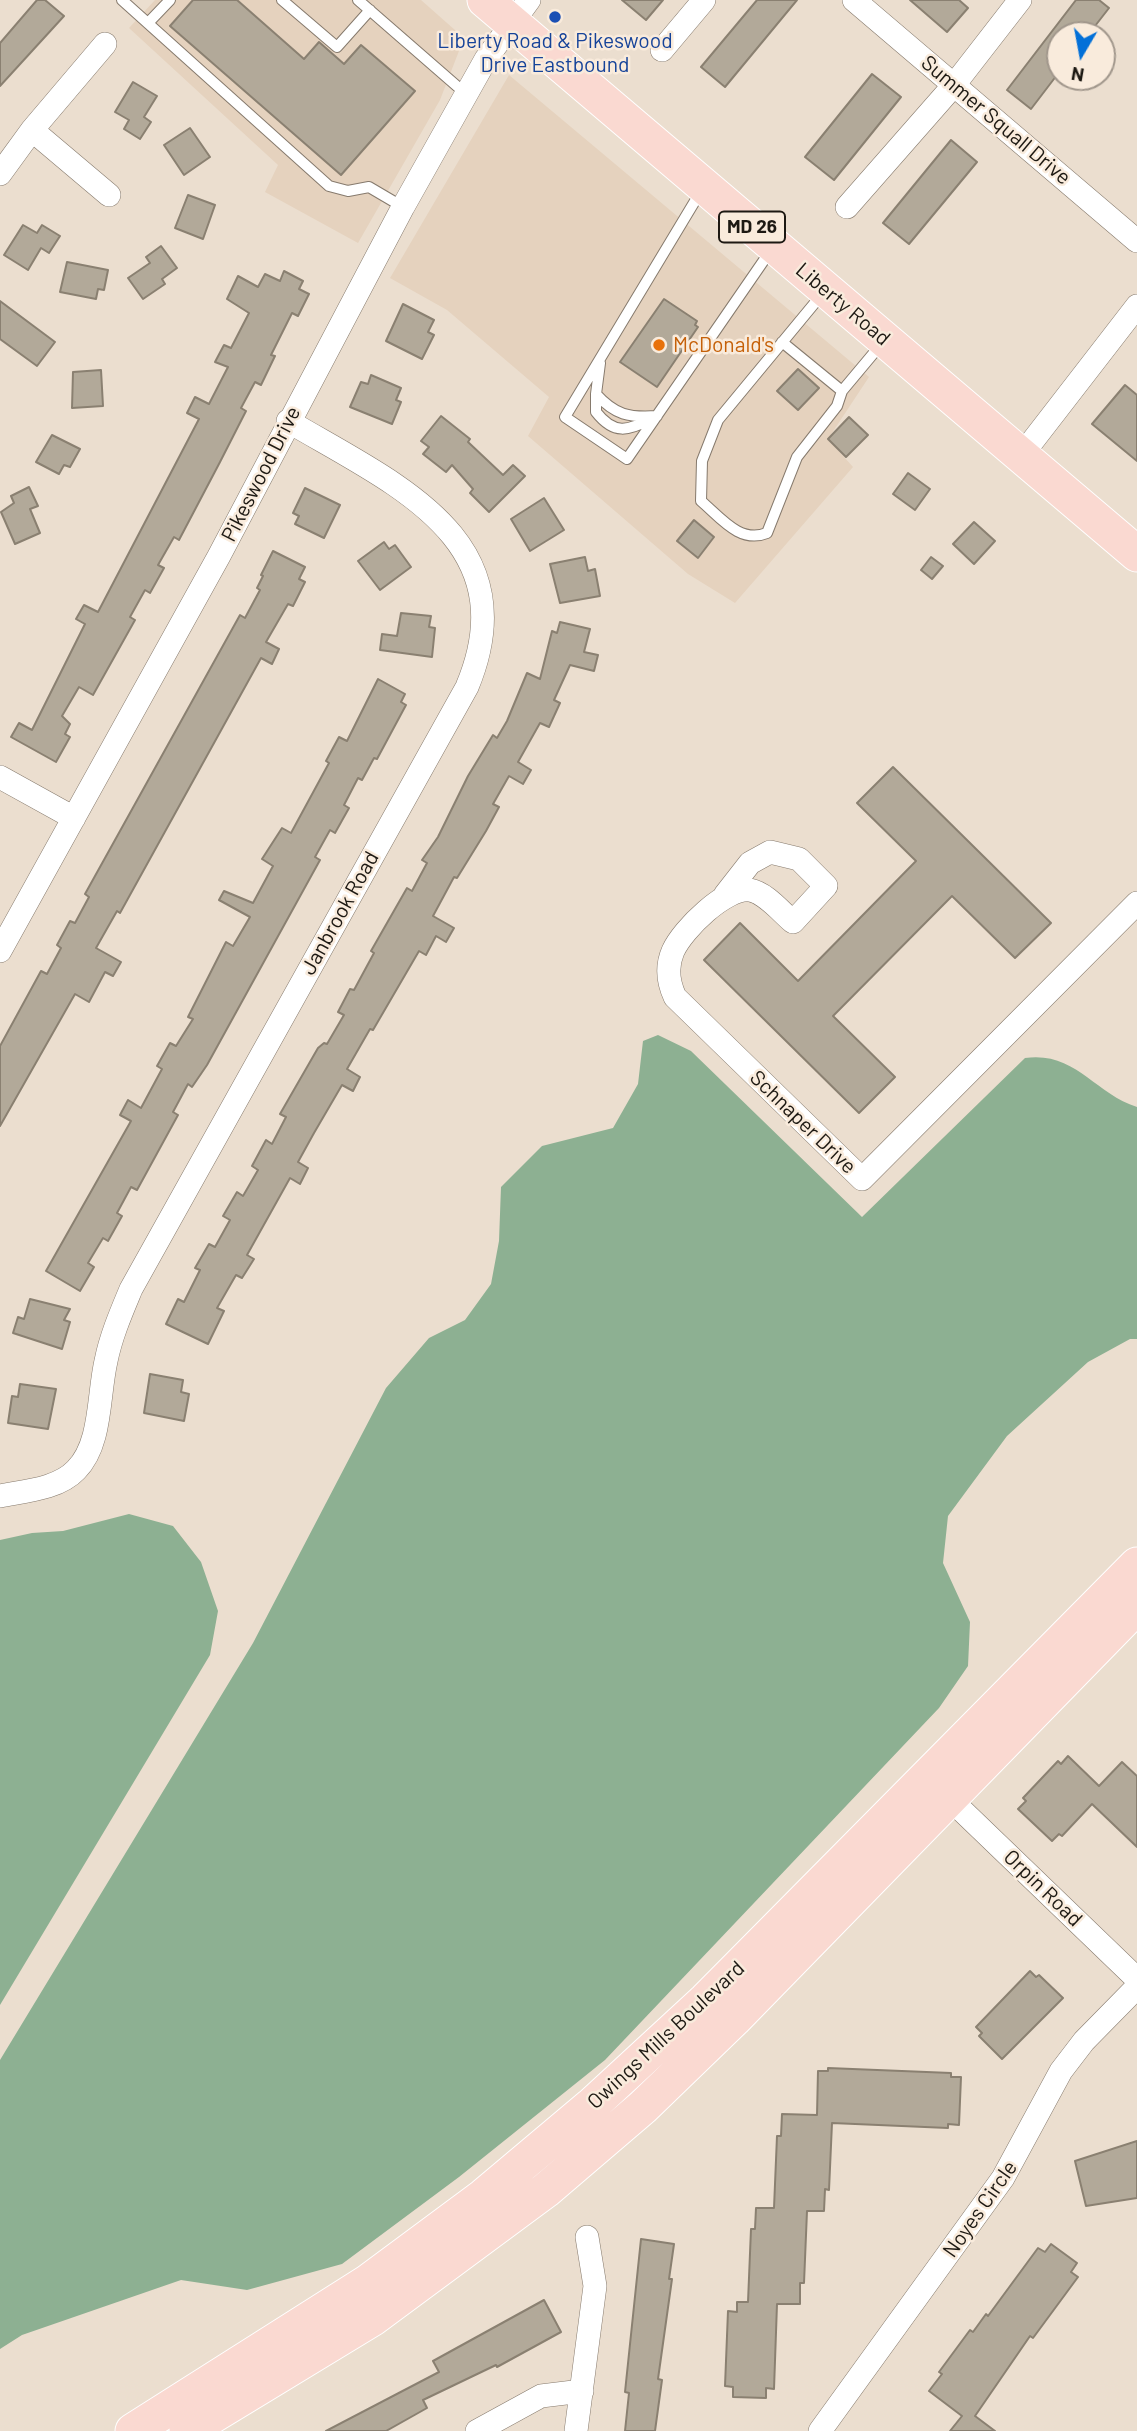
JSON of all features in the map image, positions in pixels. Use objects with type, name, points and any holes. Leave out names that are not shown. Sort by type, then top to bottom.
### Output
[{"type":"main road","name":"Liberty Road","points":[[508,7],[704,186],[1137,554]]},
{"type":"main road","name":"Owings Mills Boulevard","points":[[133,2431],[368,2282],[485,2196],[582,2114],[706,2000],[1137,1565]]},
{"type":"main road","name":"Owings Mills Boulevard","points":[[187,2431],[373,2318],[546,2190],[643,2107],[734,2019],[1137,1606]]},
{"type":"street","points":[[662,50],[704,0]]},
{"type":"street","name":"Summer Squall Drive","points":[[855,0],[1137,241]]},
{"type":"street","points":[[847,207],[954,85],[1020,0]]},
{"type":"street","name":"Pikeswood Drive","points":[[0,951],[213,568],[288,421],[466,94],[508,7]]},
{"type":"street","points":[[0,174],[32,130],[105,44]]},
{"type":"street","points":[[32,130],[109,195]]},
{"type":"street","points":[[1021,456],[1130,331],[1137,306]]},
{"type":"street","name":"Janbrook Road","points":[[0,1496],[58,1482],[75,1472],[88,1456],[106,1360],[131,1289],[467,687],[479,657],[485,629],[484,602],[467,554],[449,531],[387,480],[288,421]]},
{"type":"street","points":[[0,777],[74,818]]},
{"type":"street","name":"Schnaper Drive","points":[[724,895],[683,936],[673,950],[668,983],[675,997],[862,1179],[1137,903]]},
{"type":"street","name":"Orpin Road","points":[[949,1798],[1137,1979]]},
{"type":"street","name":"Noyes Circle","points":[[820,2431],[1003,2178],[1061,2071],[1084,2041],[1137,1987]]},
{"type":"street","points":[[576,2431],[595,2286],[587,2238]]},
{"type":"street","points":[[477,2431],[541,2396],[582,2391]]},
{"type":"lane","points":[[122,0],[330,186],[348,191],[369,187],[403,208]]},
{"type":"lane","points":[[148,23],[170,0]]},
{"type":"lane","points":[[282,0],[337,47],[370,10]]},
{"type":"lane","points":[[358,0],[466,94]]},
{"type":"lane","points":[[704,186],[565,417],[627,459],[774,246]]},
{"type":"lane","points":[[825,289],[718,420],[702,461],[701,501],[743,536],[755,537],[766,533],[797,457],[837,406],[842,391],[885,340]]},
{"type":"lane","points":[[782,342],[842,391]]},
{"type":"lane","points":[[601,357],[596,394],[609,409],[623,416],[657,416]]},
{"type":"shaded area","points":[[155,0],[421,0],[464,38],[440,100],[358,243],[265,192],[278,165],[129,28]]},
{"type":"shaded area","points":[[509,75],[869,377],[828,439],[853,467],[735,603],[688,574],[528,436],[549,397],[447,310],[390,278]]},
{"type":"green space","points":[[658,1035],[691,1051],[862,1217],[1025,1058],[1058,1061],[1122,1101],[1137,1107],[1137,1339],[1130,1339],[1088,1362],[1007,1436],[948,1516],[943,1563],[970,1622],[968,1666],[939,1708],[605,2060],[459,2177],[342,2264],[247,2290],[181,2280],[22,2335],[0,2349],[0,2060],[253,1643],[386,1388],[429,1338],[465,1320],[491,1284],[499,1241],[501,1187],[542,1146],[613,1128],[638,1084],[643,1041]]},
{"type":"green space","points":[[129,1514],[173,1526],[201,1562],[218,1611],[210,1655],[0,2005],[0,1540],[32,1533],[63,1531]]},
{"type":"building","points":[[37,0],[45,0],[64,16],[0,86],[0,43]]},
{"type":"building","points":[[193,0],[237,0],[304,59],[319,42],[344,64],[361,45],[415,91],[341,175],[170,26]]},
{"type":"building","points":[[622,0],[663,0],[646,20]]},
{"type":"building","points":[[757,0],[797,0],[725,87],[701,67]]},
{"type":"building","points":[[910,0],[959,0],[968,8],[947,32]]},
{"type":"building","points":[[1076,0],[1099,0],[1109,8],[1099,21],[1060,21]]},
{"type":"building","points":[[1046,39],[1046,89],[1031,109],[1007,90]]},
{"type":"building","points":[[872,74],[901,97],[834,180],[805,157]]},
{"type":"building","points":[[133,82],[157,96],[144,117],[151,122],[140,139],[124,129],[129,120],[115,112]]},
{"type":"building","points":[[190,128],[210,157],[184,175],[164,145]]},
{"type":"building","points":[[951,140],[977,162],[909,244],[883,223]]},
{"type":"building","points":[[188,195],[215,205],[203,239],[175,228]]},
{"type":"building","points":[[23,225],[37,233],[42,225],[60,236],[49,253],[41,248],[28,270],[4,255]]},
{"type":"building","points":[[161,246],[177,268],[162,279],[165,284],[143,299],[128,278],[150,263],[146,257]]},
{"type":"building","points":[[67,262],[108,270],[104,290],[98,289],[96,299],[60,292]]},
{"type":"building","points":[[284,271],[303,281],[299,289],[309,294],[298,316],[292,313],[271,355],[275,356],[261,385],[255,382],[241,408],[246,411],[220,462],[179,540],[174,537],[158,565],[164,568],[150,593],[145,590],[130,617],[135,620],[93,695],[79,687],[62,716],[70,724],[65,734],[70,737],[56,762],[11,737],[19,723],[32,730],[85,624],[76,619],[84,605],[98,612],[199,419],[187,413],[195,397],[209,404],[228,367],[215,362],[224,345],[231,348],[249,313],[227,299],[238,276],[258,287],[265,274],[280,281]]},
{"type":"building","name":"McDonald's","points":[[664,299],[697,321],[695,325],[698,327],[657,387],[620,362]]},
{"type":"building","points":[[0,301],[55,342],[37,366],[0,339]]},
{"type":"building","points":[[403,304],[434,320],[428,332],[434,335],[422,359],[386,341]]},
{"type":"building","points":[[798,369],[819,388],[798,410],[777,391]]},
{"type":"building","points":[[101,370],[103,406],[72,408],[73,372]]},
{"type":"building","points":[[371,375],[401,388],[396,400],[401,402],[392,424],[350,407],[361,382],[368,384]]},
{"type":"building","points":[[1125,385],[1137,395],[1137,461],[1092,424]]},
{"type":"building","points":[[441,416],[470,439],[468,442],[503,475],[513,465],[525,476],[489,512],[470,493],[473,489],[452,465],[446,472],[423,454],[429,447],[421,441]]},
{"type":"building","points":[[849,417],[868,435],[846,457],[828,439]]},
{"type":"building","points":[[52,435],[80,449],[70,467],[64,465],[59,474],[36,462]]},
{"type":"building","points":[[908,473],[930,489],[915,510],[893,494]]},
{"type":"building","points":[[29,487],[38,506],[30,509],[40,533],[15,544],[1,512],[14,503],[11,496]]},
{"type":"building","points":[[305,488],[340,505],[324,538],[295,524],[299,516],[293,513]]},
{"type":"building","points":[[544,498],[564,530],[530,551],[511,519]]},
{"type":"building","points":[[694,520],[714,537],[698,558],[677,541]]},
{"type":"building","points":[[974,522],[995,541],[974,564],[953,544]]},
{"type":"building","points":[[384,542],[389,549],[395,545],[411,567],[380,590],[358,561]]},
{"type":"building","points":[[273,551],[305,567],[299,579],[305,582],[293,606],[288,604],[266,642],[279,649],[272,664],[261,658],[120,913],[117,911],[96,948],[121,962],[113,976],[105,972],[89,1002],[75,994],[0,1126],[0,1046],[41,971],[47,974],[61,948],[57,945],[70,921],[75,923],[89,897],[85,894],[240,615],[245,618],[260,590],[257,588],[263,576],[261,575]]},
{"type":"building","points":[[585,557],[588,571],[595,569],[600,596],[560,603],[550,564]]},
{"type":"building","points":[[931,557],[943,566],[932,579],[921,570]]},
{"type":"building","points":[[401,613],[431,616],[429,627],[435,628],[432,657],[380,650],[382,634],[397,636]]},
{"type":"building","points":[[560,622],[590,629],[584,652],[598,655],[594,671],[570,665],[554,700],[560,703],[549,727],[540,723],[518,762],[531,770],[523,784],[509,776],[493,804],[499,807],[457,878],[454,877],[433,916],[454,928],[446,942],[436,936],[426,955],[419,951],[373,1030],[370,1029],[347,1069],[360,1077],[353,1091],[342,1085],[314,1133],[298,1162],[308,1168],[300,1184],[290,1178],[247,1255],[254,1259],[242,1278],[236,1275],[217,1308],[224,1311],[208,1344],[166,1324],[178,1299],[184,1302],[200,1270],[195,1268],[209,1244],[215,1247],[230,1220],[223,1216],[237,1192],[243,1196],[258,1170],[252,1166],[266,1140],[272,1144],[286,1117],[280,1114],[318,1048],[324,1043],[327,1044],[344,1015],[338,1012],[350,989],[354,990],[374,953],[371,951],[407,888],[412,891],[427,863],[422,860],[438,837],[468,776],[493,735],[497,738],[507,721],[527,673],[540,679],[552,631],[557,633]]},
{"type":"building","points":[[378,679],[405,694],[401,702],[406,705],[377,759],[374,758],[362,780],[358,778],[344,805],[349,808],[335,833],[330,830],[315,857],[320,860],[207,1065],[192,1087],[188,1084],[173,1112],[178,1115],[137,1190],[131,1187],[117,1213],[122,1216],[108,1241],[103,1238],[88,1263],[94,1267],[80,1291],[46,1271],[131,1121],[120,1115],[128,1100],[141,1108],[162,1069],[157,1066],[170,1043],[176,1046],[193,1019],[188,1017],[226,942],[233,946],[250,917],[219,900],[224,891],[253,903],[273,866],[262,859],[282,828],[291,833],[329,763],[326,761],[339,737],[347,741]]},
{"type":"building","points":[[893,767],[1051,923],[1015,958],[952,896],[833,1016],[895,1077],[859,1113],[704,960],[740,923],[798,981],[916,861],[857,803]]},
{"type":"building","points":[[30,1299],[70,1309],[64,1320],[70,1322],[62,1349],[13,1333],[18,1317],[24,1319]]},
{"type":"building","points":[[150,1374],[183,1380],[181,1392],[189,1394],[184,1421],[144,1413]]},
{"type":"building","points":[[20,1384],[56,1389],[48,1429],[8,1423],[12,1396],[18,1397]]},
{"type":"building","points":[[1068,1756],[1099,1786],[1122,1762],[1137,1776],[1137,1847],[1092,1804],[1062,1836],[1059,1834],[1052,1841],[1018,1809],[1026,1801],[1023,1798],[1058,1761],[1061,1764]]},
{"type":"building","points":[[1030,1971],[1036,1977],[1039,1975],[1063,1998],[1002,2059],[979,2036],[982,2033],[976,2027]]},
{"type":"building","points":[[828,2068],[951,2073],[951,2077],[961,2077],[959,2125],[948,2124],[948,2128],[832,2123],[829,2190],[825,2189],[824,2211],[807,2211],[804,2283],[800,2283],[800,2304],[777,2304],[774,2389],[766,2388],[766,2398],[733,2397],[733,2387],[725,2386],[728,2311],[737,2312],[737,2302],[748,2302],[751,2229],[755,2229],[756,2208],[774,2208],[777,2136],[781,2136],[782,2114],[817,2115],[818,2071],[828,2071]]},
{"type":"building","points":[[1137,2141],[1137,2198],[1086,2206],[1075,2161]]},
{"type":"building","points":[[641,2239],[674,2244],[669,2279],[672,2279],[658,2379],[662,2380],[655,2431],[625,2431],[629,2393],[625,2392]]},
{"type":"building","points":[[1051,2244],[1077,2263],[1071,2272],[1078,2277],[1033,2338],[1030,2336],[975,2416],[995,2431],[950,2431],[962,2416],[929,2391],[942,2374],[939,2372],[970,2330],[973,2332],[986,2314],[988,2316],[1038,2248],[1045,2252]]},
{"type":"building","points":[[544,2300],[561,2332],[497,2367],[496,2365],[423,2400],[427,2408],[386,2431],[326,2431],[439,2372],[433,2361]]},
{"type":"place","name":"Liberty Road & Pikeswood Drive Eastbound","points":[[555,17]]},
{"type":"place","name":"McDonald's","points":[[659,345]]}]
